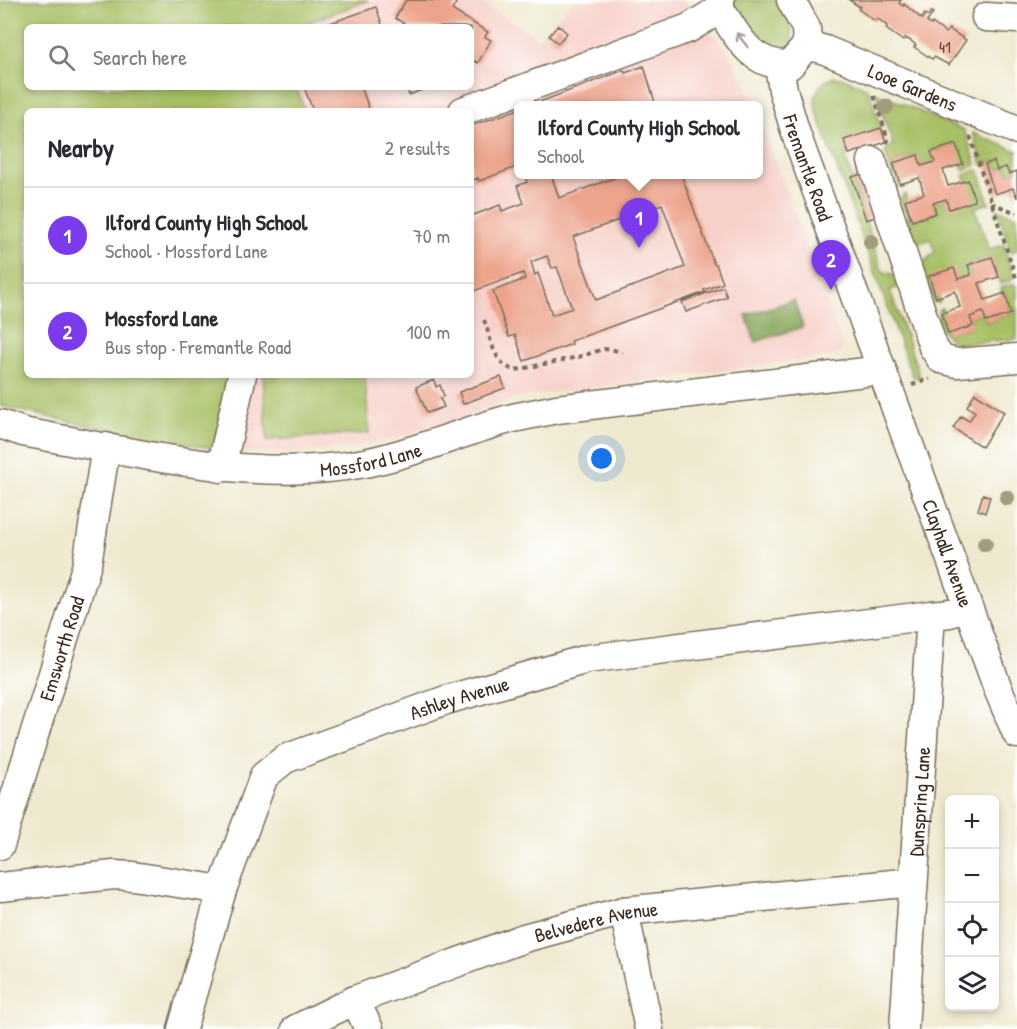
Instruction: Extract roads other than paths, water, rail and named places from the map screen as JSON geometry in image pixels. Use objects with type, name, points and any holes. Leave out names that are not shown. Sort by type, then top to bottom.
[{"type":"street","points":[[471,108],[689,28],[720,4],[753,55],[763,62],[779,66],[790,65],[807,45],[806,28],[791,0]]},
{"type":"street","points":[[986,17],[1017,19]]},
{"type":"street","name":"Looe Gardens","points":[[807,45],[825,50],[1017,130]]},
{"type":"street","name":"Fremantle Road","points":[[779,66],[783,90],[796,134],[882,370]]},
{"type":"street","points":[[872,161],[933,347],[941,359],[957,363],[1017,358]]},
{"type":"street","name":"Clayhall Avenue","points":[[882,370],[970,611],[1008,685],[1017,734]]},
{"type":"street","name":"Mossford Lane","points":[[0,424],[22,432],[222,468],[293,470],[364,463],[424,448],[511,418],[557,409],[882,370]]},
{"type":"street","points":[[222,468],[241,378]]},
{"type":"street","name":"Emsworth Road","points":[[0,845],[87,564],[106,447]]},
{"type":"street","points":[[931,615],[970,611]]},
{"type":"street","name":"Dunspring Lane","points":[[904,1029],[931,615]]},
{"type":"street","name":"Ashley Avenue","points":[[182,1029],[222,890],[264,776],[285,759],[446,700],[587,659],[931,615]]},
{"type":"street","points":[[0,887],[114,875],[222,890]]},
{"type":"street","name":"Belvedere Avenue","points":[[296,1029],[355,1000],[524,938],[624,910],[913,882]]},
{"type":"street","points":[[624,910],[650,1029]]},
{"type":"street","points":[[355,1000],[369,1029]]},
{"type":"place","name":"Ilford County High School","points":[[639,248]]},
{"type":"place","name":"Mossford Lane","points":[[831,290]]}]
